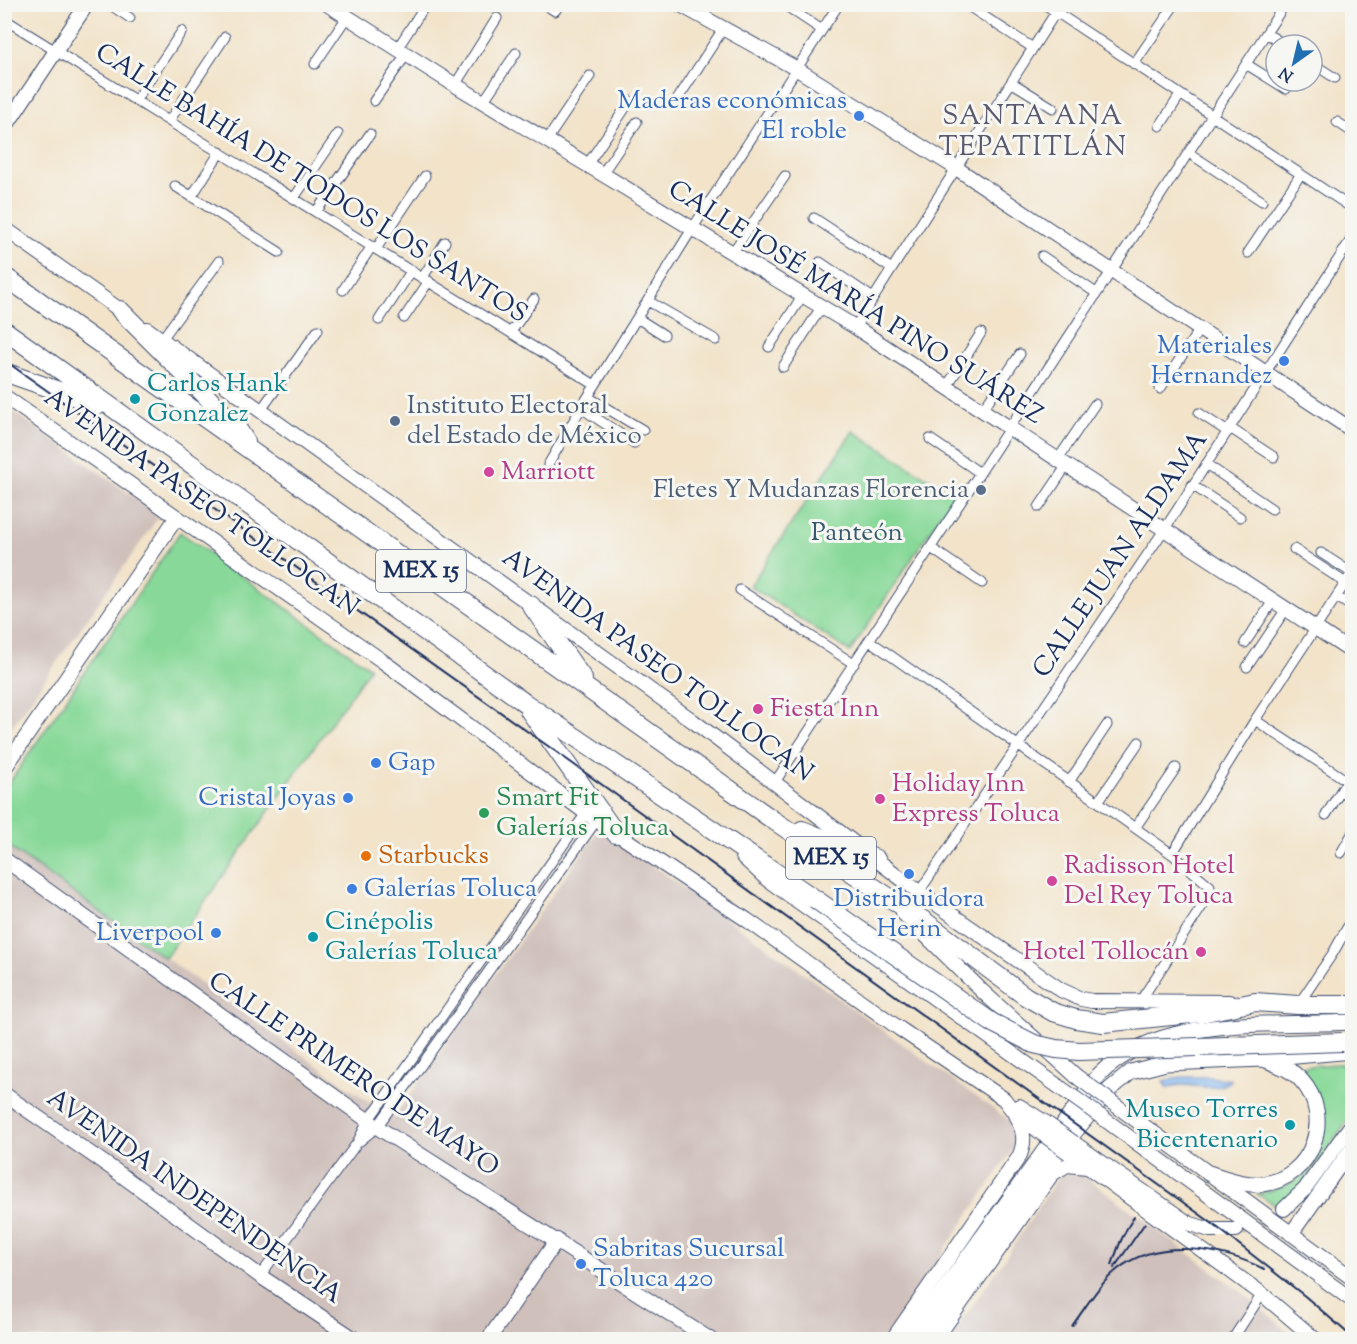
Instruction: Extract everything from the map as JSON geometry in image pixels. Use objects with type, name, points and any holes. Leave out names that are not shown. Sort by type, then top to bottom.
[{"type":"highway","name":"MEX 15","points":[[4,276],[773,820],[889,897]]},
{"type":"highway","points":[[120,310],[235,424],[252,451]]},
{"type":"highway","name":"MEX 15","points":[[4,330],[525,704],[734,846]]},
{"type":"highway","points":[[4,372],[121,414]]},
{"type":"highway","points":[[531,604],[591,690]]},
{"type":"highway","points":[[525,704],[616,834]]},
{"type":"highway","points":[[773,820],[876,860]]},
{"type":"highway","points":[[734,846],[815,899],[991,1022],[1034,1044],[1079,1051],[1349,1045]]},
{"type":"highway","name":"AVENIDA PASEO TOLLOCAN","points":[[889,897],[1025,996],[1053,1011],[1076,1019],[1103,1023],[1201,1013],[1255,1002],[1353,1005]]},
{"type":"main road","points":[[4,129],[87,4]]},
{"type":"main road","name":"CALLE JOSÉ MARÍA PINO SUÁREZ","points":[[327,4],[455,85],[822,306],[1010,426],[1164,530],[1353,652]]},
{"type":"main road","points":[[679,4],[797,69],[956,168],[1266,375],[1353,430]]},
{"type":"main road","name":"AVENIDA PASEO TOLLOCAN","points":[[4,228],[531,604],[775,782],[876,860],[1061,990],[1092,1001],[1255,1002]]},
{"type":"main road","name":"AVENIDA PASEO TOLLOCAN","points":[[4,396],[381,660],[616,834],[747,920],[900,1029],[1004,1099],[1013,1111],[1043,1128]]},
{"type":"main road","points":[[4,769],[177,517]]},
{"type":"main road","name":"MEX 15","points":[[734,846],[750,865],[768,880],[1065,1090],[1353,1300]]},
{"type":"main road","name":"CALLE PRIMERO DE MAYO","points":[[4,859],[373,1124],[711,1340]]},
{"type":"main road","name":"MEX 15","points":[[889,897],[983,993],[1076,1076],[1353,1278]]},
{"type":"main road","points":[[908,1340],[1037,1158],[1099,1075],[1110,1064],[1126,1053],[1151,1042],[1204,1029],[1353,1022]]},
{"type":"main road","points":[[924,1340],[1047,1166],[1109,1090],[1131,1072],[1166,1063],[1263,1059],[1349,1045]]},
{"type":"main road","points":[[1208,1173],[1244,1183],[1270,1183],[1294,1172],[1310,1152],[1318,1128],[1317,1111],[1311,1095],[1296,1075],[1282,1066],[1263,1059]]},
{"type":"main road","name":"AVENIDA INDEPENDENCIA","points":[[4,1094],[113,1169],[260,1276],[356,1340]]},
{"type":"main road","points":[[1004,1099],[1072,1148],[1188,1222],[1210,1230],[1236,1230]]},
{"type":"main road","points":[[891,1340],[1021,1152],[1024,1141],[1023,1129],[1013,1111]]},
{"type":"main road","points":[[1284,1209],[1305,1189],[1353,1124]]},
{"type":"main road","points":[[1072,1148],[1089,1167],[1262,1294],[1316,1340]]},
{"type":"main road","points":[[1292,1234],[1353,1148]]},
{"type":"main road","points":[[934,1340],[1052,1174],[1067,1165],[1089,1167]]},
{"type":"main road","points":[[488,1340],[557,1240]]},
{"type":"street","points":[[109,4],[130,18]]},
{"type":"street","points":[[374,101],[426,4]]},
{"type":"street","points":[[544,4],[555,11],[560,4]]},
{"type":"street","points":[[783,4],[822,30]]},
{"type":"street","points":[[548,465],[692,229],[837,8],[825,4]]},
{"type":"street","points":[[966,4],[1033,48]]},
{"type":"street","points":[[1044,4],[1058,8],[1134,64],[1353,208]]},
{"type":"street","points":[[1134,64],[1175,4]]},
{"type":"street","points":[[1266,33],[1285,4]]},
{"type":"street","points":[[855,327],[1058,8]]},
{"type":"street","points":[[315,64],[347,17]]},
{"type":"street","points":[[455,85],[496,18]]},
{"type":"street","name":"CALLE BAHÍA DE TODOS LOS SANTOS","points":[[4,19],[596,385]]},
{"type":"street","points":[[677,100],[723,29]]},
{"type":"street","points":[[136,100],[182,31]]},
{"type":"street","points":[[775,782],[931,548],[1264,36]]},
{"type":"street","points":[[170,121],[225,38]]},
{"type":"street","points":[[483,102],[516,53]]},
{"type":"street","points":[[1246,64],[1264,75]]},
{"type":"street","points":[[1324,71],[1335,78]]},
{"type":"street","points":[[547,140],[590,76]]},
{"type":"street","points":[[1011,82],[1053,108]]},
{"type":"street","points":[[1160,126],[1180,95]]},
{"type":"street","points":[[587,165],[630,101]]},
{"type":"street","points":[[602,174],[636,122]]},
{"type":"street","points":[[1337,122],[1353,132]]},
{"type":"street","points":[[294,198],[338,134]]},
{"type":"street","points":[[316,212],[370,134]]},
{"type":"street","points":[[192,196],[220,152]]},
{"type":"street","points":[[1189,153],[1262,201]]},
{"type":"street","points":[[1248,253],[1301,174]]},
{"type":"street","points":[[343,290],[425,176]]},
{"type":"street","points":[[732,253],[785,176]]},
{"type":"street","points":[[175,186],[279,252]]},
{"type":"street","points":[[814,218],[892,269]]},
{"type":"street","name":"CALLE JUAN ALDAMA","points":[[920,892],[1164,530],[1353,238]]},
{"type":"street","points":[[404,318],[445,242]]},
{"type":"street","points":[[1041,256],[1096,293]]},
{"type":"street","points":[[162,339],[219,261]]},
{"type":"street","points":[[820,262],[873,298]]},
{"type":"street","points":[[379,320],[412,270]]},
{"type":"street","points":[[769,347],[803,295]]},
{"type":"street","points":[[511,332],[534,299]]},
{"type":"street","points":[[648,301],[716,340]]},
{"type":"street","points":[[783,367],[822,306]]},
{"type":"street","points":[[637,318],[664,335]]},
{"type":"street","points":[[261,410],[318,330]]},
{"type":"street","points":[[1160,389],[1199,330]]},
{"type":"street","points":[[946,386],[981,333]]},
{"type":"street","points":[[983,410],[1020,354]]},
{"type":"street","points":[[588,397],[643,430]]},
{"type":"street","points":[[1040,507],[1095,404]]},
{"type":"street","points":[[581,408],[633,443]]},
{"type":"street","points":[[1199,413],[1274,457]]},
{"type":"street","points":[[930,439],[980,472]]},
{"type":"street","points":[[1206,464],[1272,509]]},
{"type":"street","points":[[1192,485],[1239,517]]},
{"type":"street","points":[[931,548],[982,583]]},
{"type":"street","points":[[1294,549],[1346,583]]},
{"type":"street","points":[[1172,854],[1255,720],[1352,573],[1321,553]]},
{"type":"street","points":[[740,590],[854,664]]},
{"type":"street","points":[[1336,597],[1353,607]]},
{"type":"street","points":[[1245,643],[1273,601]]},
{"type":"street","points":[[1247,667],[1286,609]]},
{"type":"street","points":[[870,641],[1172,854],[1208,884],[1211,891],[1139,1003]]},
{"type":"street","points":[[1255,720],[1350,782],[1326,815]]},
{"type":"street","points":[[1069,782],[1107,725]]},
{"type":"street","points":[[1098,802],[1139,742]]},
{"type":"street","points":[[1135,828],[1176,768]]},
{"type":"street","points":[[260,1276],[373,1124],[592,817]]},
{"type":"street","points":[[1341,853],[1353,834]]},
{"type":"street","points":[[1298,1005],[1353,919]]},
{"type":"street","points":[[1232,1340],[1262,1294]]},
{"type":"shaded area","points":[[5,406],[160,515],[5,736]]},
{"type":"shaded area","points":[[600,828],[1013,1123],[1018,1137],[1012,1151],[884,1339],[5,1339],[4,844],[393,1119]]},
{"type":"shaded area","points":[[1060,1174],[1083,1175],[1244,1294],[1297,1339],[948,1340]]},
{"type":"green space","name":"Panteón","points":[[853,431],[954,495],[850,652],[750,586]]},
{"type":"green space","points":[[180,532],[370,668],[165,958],[5,844],[5,789]]},
{"type":"green space","points":[[1352,1063],[1352,1115],[1297,1192],[1277,1206],[1257,1194],[1282,1187],[1302,1176],[1316,1158],[1320,1147],[1323,1115],[1293,1067]]},
{"type":"water","points":[[1181,1077],[1231,1080],[1216,1087],[1175,1085],[1167,1088],[1163,1081]]},
{"type":"tunnel","points":[[1240,1229],[1284,1209]]},
{"type":"railway","points":[[4,360],[562,756],[1209,1221],[1306,1297],[1352,1337]]},
{"type":"railway","points":[[1112,1265],[1121,1240],[1134,1217]]},
{"type":"railway","points":[[1114,1268],[1145,1223]]},
{"type":"railway","points":[[1072,1326],[1111,1275],[1134,1259],[1152,1253],[1171,1249],[1210,1251],[1264,1269]]},
{"type":"place","name":"Maderas económicas El roble","points":[[859,116]]},
{"type":"place","name":"Materiales Hernandez","points":[[1284,361]]},
{"type":"place","name":"Carlos Hank Gonzalez","points":[[135,399]]},
{"type":"place","name":"Instituto Electoral del Estado de México","points":[[395,421]]},
{"type":"place","name":"Marriott","points":[[489,472]]},
{"type":"place","name":"Fletes Y Mudanzas Florencia","points":[[981,490]]},
{"type":"place","name":"Fiesta Inn","points":[[758,709]]},
{"type":"place","name":"Gap","points":[[376,763]]},
{"type":"place","name":"Cristal Joyas","points":[[348,798]]},
{"type":"place","name":"Holiday Inn Express Toluca","points":[[880,799]]},
{"type":"place","name":"Smart Fit Galerías Toluca","points":[[484,813]]},
{"type":"place","name":"Starbucks","points":[[366,856]]},
{"type":"place","name":"Distribuidora Herin","points":[[909,874]]},
{"type":"place","name":"Radisson Hotel Del Rey Toluca","points":[[1052,881]]},
{"type":"place","name":"Galerías Toluca","points":[[352,889]]},
{"type":"place","name":"Liverpool","points":[[216,933]]},
{"type":"place","name":"Cinépolis Galerías Toluca","points":[[313,937]]},
{"type":"place","name":"Hotel Tollocán","points":[[1201,952]]},
{"type":"place","name":"Museo Torres Bicentenario","points":[[1290,1125]]},
{"type":"place","name":"Sabritas Sucursal Toluca 420","points":[[581,1264]]},
{"type":"district","name":"SANTA ANA TEPATITLÁN","points":[[1033,132]]}]
